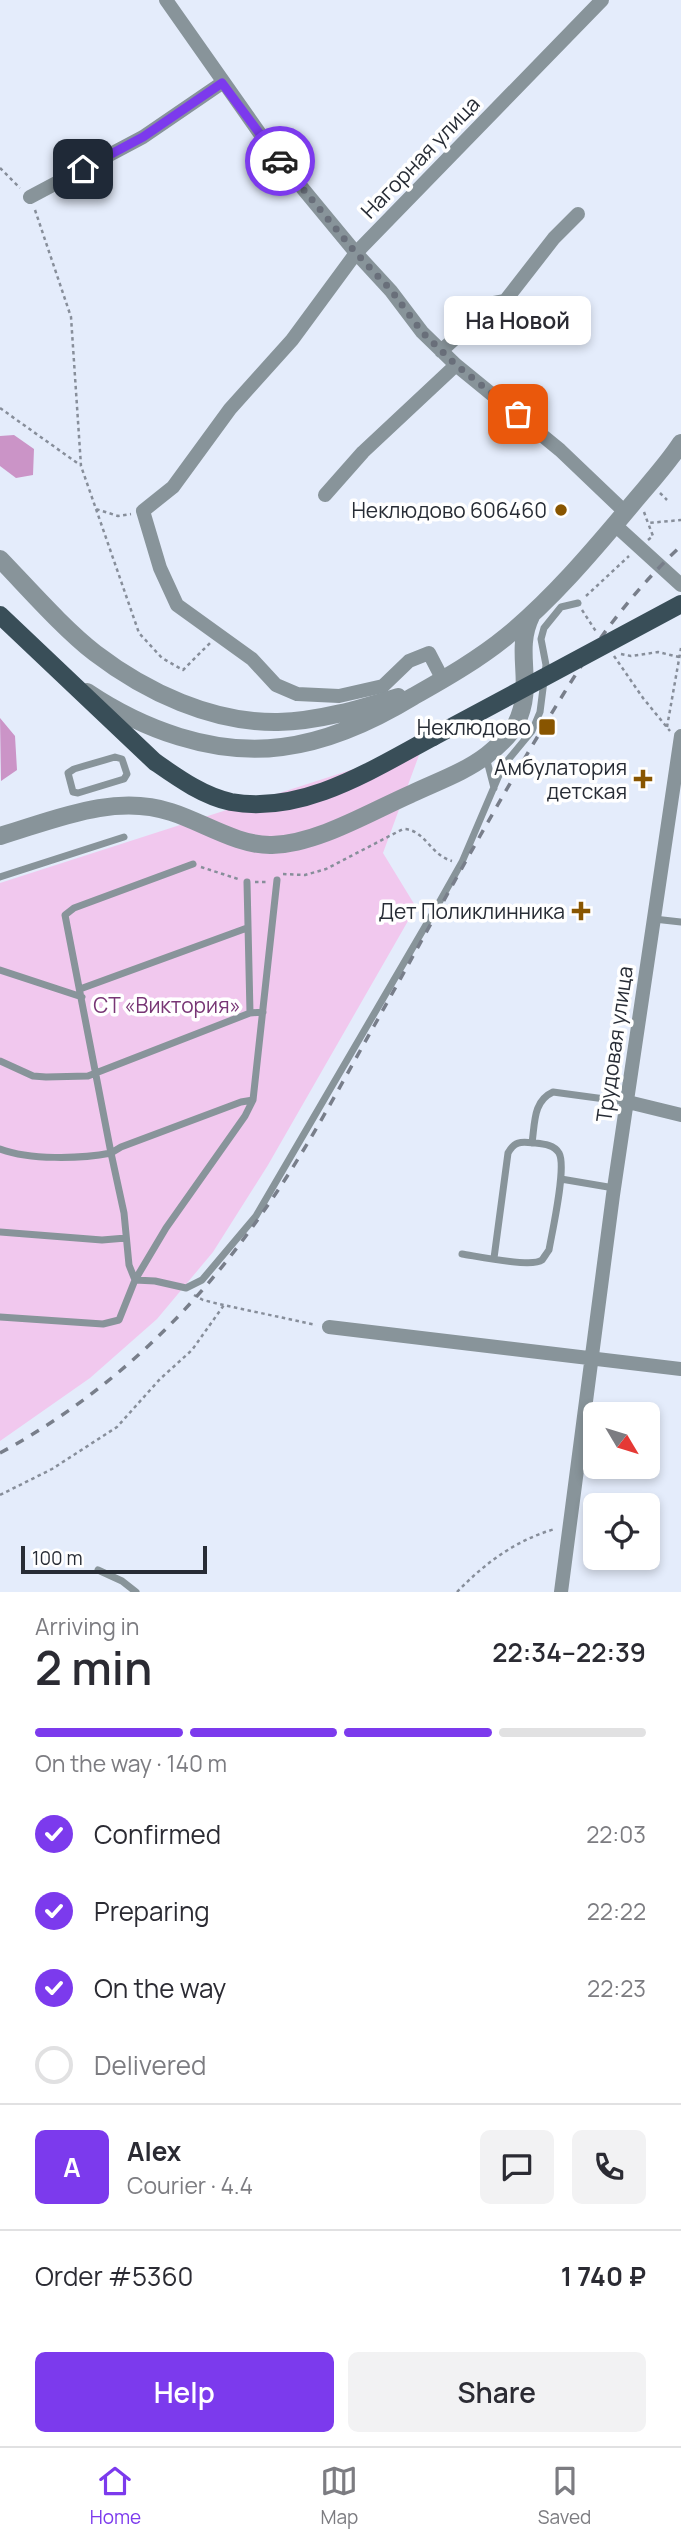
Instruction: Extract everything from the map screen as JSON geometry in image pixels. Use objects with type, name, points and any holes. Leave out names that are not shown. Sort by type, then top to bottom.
[{"type":"main road","points":[[0,615],[155,762],[206,793],[231,802],[263,804],[300,799],[340,784],[681,604]]},
{"type":"street","points":[[166,0],[275,155],[356,253],[391,290],[422,332],[456,365],[560,450],[628,516],[639,547],[681,585]]},
{"type":"street","name":"Нагорная улица","points":[[143,511],[173,487],[230,410],[292,340],[356,253],[602,0]]},
{"type":"street","points":[[30,197],[143,137],[222,83]]},
{"type":"street","points":[[442,351],[494,303],[505,301],[554,238],[578,214]]},
{"type":"street","points":[[325,495],[363,452],[456,365]]},
{"type":"street","points":[[67,677],[103,702],[156,729],[200,742],[238,747],[280,747],[332,736],[384,714],[436,684],[508,635],[532,612],[558,599],[628,516],[680,445]]},
{"type":"street","points":[[143,511],[160,568],[177,605],[252,659],[276,685],[297,694],[339,696],[383,686],[409,661],[429,653],[436,684]]},
{"type":"street","points":[[0,559],[94,652],[141,684],[191,706],[237,718],[277,722],[345,713],[436,684]]},
{"type":"street","points":[[0,835],[105,796],[169,811],[251,842],[272,845],[304,840],[336,828],[467,768],[486,756],[514,727],[523,705],[526,676],[522,648],[524,629],[532,612]]},
{"type":"street","name":"Трудовая улица","points":[[561,1592],[614,1188],[652,918],[680,745]]},
{"type":"street","points":[[628,1102],[681,1115]]},
{"type":"street","points":[[329,1328],[681,1368]]},
{"type":"lane","points":[[135,1280],[155,1281],[186,1288],[202,1280],[256,1216],[462,862],[503,766],[532,732],[540,712],[546,665],[541,639],[558,599],[578,603]]},
{"type":"lane","points":[[486,756],[494,788]]},
{"type":"lane","points":[[115,757],[122,759],[127,774],[105,796],[73,792],[68,773],[115,757]]},
{"type":"lane","points":[[0,877],[124,837]]},
{"type":"lane","points":[[135,1280],[129,1265],[124,1213],[65,915],[74,908],[193,864]]},
{"type":"lane","points":[[0,1317],[112,1323],[122,1315],[135,1280],[166,1228],[245,1116],[253,1100],[277,880]]},
{"type":"lane","points":[[247,881],[250,1013]]},
{"type":"lane","points":[[652,918],[681,922]]},
{"type":"lane","points":[[0,970],[81,993],[247,928]]},
{"type":"lane","points":[[0,1061],[33,1076],[97,1073],[250,1013],[263,1012]]},
{"type":"lane","points":[[532,1143],[537,1106],[544,1096],[553,1092],[628,1102]]},
{"type":"lane","points":[[0,1149],[37,1156],[95,1156],[111,1153],[121,1147],[253,1100]]},
{"type":"lane","points":[[462,1254],[494,1258],[534,1263],[543,1260],[549,1250],[562,1160],[558,1151],[549,1145],[519,1142],[511,1147],[508,1153],[494,1258]]},
{"type":"lane","points":[[561,1179],[614,1188]]},
{"type":"lane","points":[[0,1232],[102,1240],[126,1238]]},
{"type":"lane","points":[[98,1570],[122,1581],[136,1592]]},
{"type":"path","points":[[0,168],[30,197],[71,317],[81,466],[139,633],[162,659],[183,670],[217,635]]},
{"type":"path","points":[[0,408],[81,466]]},
{"type":"path","points":[[660,493],[667,500]]},
{"type":"path","points":[[96,509],[118,516],[143,511]]},
{"type":"path","points":[[628,516],[648,523],[681,520]]},
{"type":"path","points":[[600,638],[578,603],[653,536],[648,523]]},
{"type":"path","points":[[667,727],[681,648]]},
{"type":"path","points":[[679,657],[658,652],[631,656],[611,652],[680,745]]},
{"type":"path","points":[[193,864],[247,881],[265,883],[277,880],[284,873],[305,875],[326,870],[403,829],[411,829],[424,838],[430,848],[448,860],[462,862]]},
{"type":"path","points":[[186,1288],[202,1300],[329,1328]]},
{"type":"path","points":[[0,1495],[52,1469],[117,1427],[160,1378],[192,1350],[224,1305]]},
{"type":"path","points":[[457,1592],[487,1563],[512,1546],[535,1535],[570,1524]]},
{"type":"green space","name":"СТ «Виктория»","points":[[422,747],[383,853],[416,907],[268,1165],[213,1252],[157,1319],[90,1378],[0,1441],[0,883]]},
{"type":"shaded area","points":[[14,435],[34,449],[33,475],[16,478],[0,466],[0,436]]},
{"type":"shaded area","points":[[0,718],[15,736],[17,770],[1,781]]},
{"type":"railway","points":[[0,1453],[77,1405],[112,1378],[178,1317],[236,1249],[278,1190],[335,1097],[494,812],[569,685],[621,612],[649,578],[681,546]]},
{"type":"way so far","points":[[280,161],[356,253],[391,290],[422,332],[456,365],[518,414]]},
{"type":"place","name":"На Новой","points":[[518,414]]},
{"type":"place","name":"Неклюдово 606460","points":[[561,510]]},
{"type":"place","name":"Неклюдово","points":[[547,727]]},
{"type":"place","name":"Амбулатория детская","points":[[643,779]]},
{"type":"place","name":"Дет Поликлинника","points":[[581,911]]},
{"type":"route","points":[[83,169],[143,137],[222,83],[280,161]]}]
